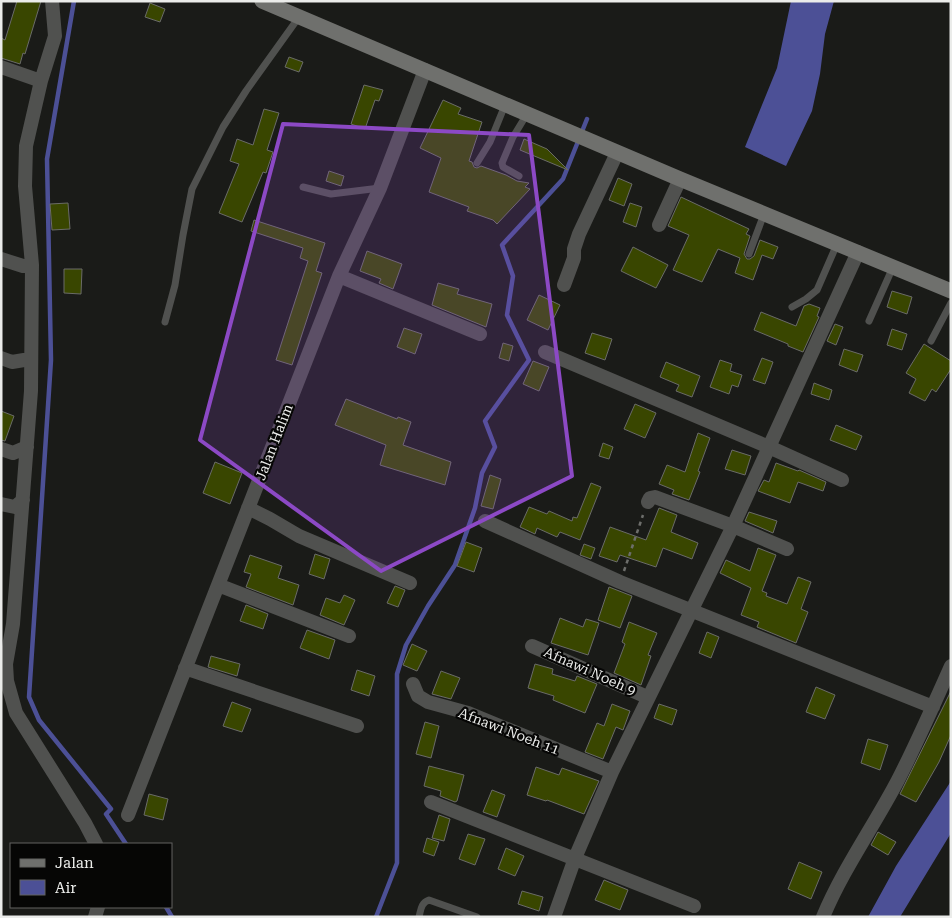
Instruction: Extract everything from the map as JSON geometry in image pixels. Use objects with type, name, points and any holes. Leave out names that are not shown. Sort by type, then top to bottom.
[{"type":"main road","points":[[262,1],[570,133],[951,290]]},
{"type":"street","points":[[52,1],[55,36],[41,81],[26,146],[25,186],[32,265],[31,391],[13,624],[7,652],[7,681],[16,713],[95,843]]},
{"type":"street","points":[[1,67],[41,81]]},
{"type":"street","name":"Jalan Halim","points":[[128,815],[339,276],[380,188],[425,70]]},
{"type":"street","points":[[564,285],[574,258],[574,249],[579,234],[618,153]]},
{"type":"street","points":[[659,225],[680,179]]},
{"type":"street","points":[[554,917],[575,858],[612,772],[733,526],[858,252]]},
{"type":"street","points":[[1,259],[23,266],[32,265]]},
{"type":"street","points":[[339,276],[480,334]]},
{"type":"street","points":[[545,352],[842,480]]},
{"type":"street","points":[[1,358],[12,362],[30,359]]},
{"type":"street","points":[[1,449],[16,452],[27,447]]},
{"type":"street","points":[[648,502],[650,498],[655,497],[733,526],[787,549]]},
{"type":"street","points":[[1,504],[15,507],[23,500]]},
{"type":"street","points":[[248,508],[299,536],[410,583]]},
{"type":"street","points":[[485,521],[620,582],[933,707]]},
{"type":"street","points":[[218,584],[350,636]]},
{"type":"street","name":"Afnawi Noeh 9","points":[[532,646],[648,697]]},
{"type":"street","points":[[823,917],[834,892],[898,780],[951,666]]},
{"type":"street","points":[[185,668],[357,726]]},
{"type":"street","name":"Afnawi Noeh 11","points":[[413,684],[418,696],[428,702],[468,713],[612,772]]},
{"type":"street","points":[[431,802],[694,906]]},
{"type":"lane","points":[[164,322],[175,285],[182,235],[192,189],[246,90],[299,17]]},
{"type":"lane","points":[[477,163],[490,142],[505,105]]},
{"type":"lane","points":[[519,176],[504,167],[502,163],[513,137],[527,114]]},
{"type":"lane","points":[[303,187],[331,194],[380,188]]},
{"type":"lane","points":[[749,254],[764,214]]},
{"type":"lane","points":[[792,306],[806,299],[817,290],[837,244]]},
{"type":"lane","points":[[869,321],[893,267]]},
{"type":"lane","points":[[931,341],[951,304]]},
{"type":"lane","points":[[419,917],[422,905],[429,900],[477,917]]},
{"type":"path","points":[[620,582],[648,502]]},
{"type":"highlighted area","points":[[283,124],[529,135],[572,476],[381,571],[200,440]]},
{"type":"water","points":[[791,1],[834,1],[825,34],[820,74],[812,111],[786,166],[745,147],[777,68]]},
{"type":"water","points":[[951,781],[951,833],[900,917],[868,917],[896,866]]},
{"type":"building","points":[[17,1],[41,1],[25,54],[23,53],[20,64],[1,58],[1,38],[5,40]]},
{"type":"building","points":[[150,3],[165,9],[160,22],[145,17]]},
{"type":"building","points":[[289,57],[303,62],[299,72],[285,67]]},
{"type":"building","points":[[364,85],[383,90],[379,101],[375,100],[365,129],[351,124]]},
{"type":"building","points":[[443,100],[461,108],[458,114],[482,122],[469,161],[472,162],[474,167],[481,166],[517,181],[529,183],[525,187],[530,189],[497,224],[493,220],[467,211],[469,207],[429,192],[441,158],[420,148]]},
{"type":"building","points":[[264,109],[279,113],[267,150],[273,152],[266,173],[263,172],[242,222],[219,213],[239,164],[230,161],[237,139],[253,145]]},
{"type":"building","points":[[524,139],[547,149],[568,170],[520,150]]},
{"type":"building","points":[[329,171],[344,176],[341,186],[326,181]]},
{"type":"building","points":[[618,178],[632,184],[624,206],[609,200]]},
{"type":"building","points":[[681,197],[749,229],[746,234],[750,236],[744,254],[747,259],[754,256],[760,240],[778,247],[773,259],[762,255],[753,280],[735,273],[740,258],[718,249],[702,282],[673,270],[689,235],[668,226]]},
{"type":"building","points":[[68,203],[70,229],[52,230],[50,204]]},
{"type":"building","points":[[630,203],[642,207],[636,227],[623,222]]},
{"type":"building","points":[[254,220],[325,243],[316,271],[322,273],[292,365],[276,360],[308,261],[300,258],[303,248],[251,231]]},
{"type":"building","points":[[633,247],[668,265],[656,288],[621,271]]},
{"type":"building","points":[[367,251],[402,264],[393,289],[379,283],[381,279],[360,271]]},
{"type":"building","points":[[64,269],[82,269],[81,294],[64,293]]},
{"type":"building","points":[[438,283],[459,289],[457,294],[492,304],[486,327],[432,305]]},
{"type":"building","points":[[892,291],[912,297],[907,314],[887,307]]},
{"type":"building","points":[[539,295],[560,305],[548,330],[527,320]]},
{"type":"building","points":[[809,304],[820,308],[817,316],[819,317],[803,352],[754,330],[761,312],[796,326],[804,306]]},
{"type":"building","points":[[835,324],[843,327],[836,345],[827,341]]},
{"type":"building","points":[[404,328],[422,334],[415,354],[397,347]]},
{"type":"building","points":[[892,329],[907,334],[902,350],[887,345]]},
{"type":"building","points":[[592,333],[612,339],[605,360],[585,353]]},
{"type":"building","points":[[503,343],[513,346],[509,361],[499,358]]},
{"type":"building","points":[[924,344],[951,361],[951,369],[936,392],[932,389],[925,401],[909,393],[916,379],[906,373]]},
{"type":"building","points":[[844,349],[863,355],[857,372],[839,365]]},
{"type":"building","points":[[762,358],[773,362],[765,384],[753,380]]},
{"type":"building","points":[[720,360],[732,364],[730,371],[742,375],[738,387],[732,385],[729,394],[710,387]]},
{"type":"building","points":[[533,361],[549,367],[539,391],[523,384]]},
{"type":"building","points":[[666,362],[700,376],[692,397],[676,391],[679,385],[660,377]]},
{"type":"building","points":[[814,383],[832,390],[829,400],[811,394]]},
{"type":"building","points":[[346,399],[397,419],[398,417],[411,422],[403,445],[451,462],[445,485],[380,465],[386,445],[335,425]]},
{"type":"building","points":[[635,404],[656,413],[645,438],[624,429]]},
{"type":"building","points":[[1,411],[14,416],[5,441],[1,440]]},
{"type":"building","points":[[836,425],[862,436],[856,450],[830,440]]},
{"type":"building","points":[[698,433],[710,438],[689,500],[672,494],[674,490],[659,484],[667,465],[685,472]]},
{"type":"building","points":[[603,443],[613,447],[609,459],[599,456]]},
{"type":"building","points":[[732,450],[751,456],[745,475],[725,469]]},
{"type":"building","points":[[215,462],[242,473],[230,504],[203,493]]},
{"type":"building","points":[[776,463],[799,470],[826,482],[823,491],[798,482],[790,503],[758,491],[764,480],[769,482]]},
{"type":"building","points":[[490,475],[501,479],[493,509],[481,506]]},
{"type":"building","points":[[591,483],[601,487],[580,540],[560,532],[557,537],[537,528],[535,534],[520,527],[529,507],[547,514],[549,511],[572,521],[573,517],[577,518]]},
{"type":"building","points":[[659,508],[677,515],[671,532],[698,543],[692,559],[663,548],[656,567],[620,555],[617,562],[599,556],[610,527],[646,540]]},
{"type":"building","points":[[749,512],[777,521],[773,533],[745,521]]},
{"type":"building","points":[[466,542],[482,548],[474,572],[457,566]]},
{"type":"building","points":[[584,544],[595,548],[591,559],[580,555]]},
{"type":"building","points":[[758,548],[776,555],[762,591],[767,593],[766,596],[787,604],[798,577],[811,582],[801,609],[808,612],[796,643],[757,627],[759,622],[741,615],[751,588],[720,573],[726,560],[750,571]]},
{"type":"building","points":[[315,554],[330,559],[324,579],[309,574]]},
{"type":"building","points":[[250,555],[282,566],[278,578],[299,585],[293,605],[246,587],[251,574],[244,572]]},
{"type":"building","points":[[395,586],[405,590],[398,607],[387,603]]},
{"type":"building","points":[[609,587],[632,596],[620,628],[598,620]]},
{"type":"building","points":[[344,595],[355,600],[344,625],[320,615],[326,598],[340,603]]},
{"type":"building","points":[[246,605],[268,614],[263,629],[240,621]]},
{"type":"building","points":[[560,618],[583,627],[586,619],[599,623],[588,655],[551,643]]},
{"type":"building","points":[[629,622],[657,633],[648,655],[651,656],[641,685],[614,673],[625,644],[622,642]]},
{"type":"building","points":[[307,630],[335,640],[329,659],[300,648]]},
{"type":"building","points":[[707,632],[719,637],[711,658],[699,653]]},
{"type":"building","points":[[412,644],[427,651],[417,671],[403,665]]},
{"type":"building","points":[[211,656],[240,664],[237,676],[208,667]]},
{"type":"building","points":[[535,664],[553,669],[552,674],[575,681],[577,676],[597,684],[585,713],[553,700],[554,696],[528,688]]},
{"type":"building","points":[[357,670],[375,676],[369,696],[351,690]]},
{"type":"building","points":[[441,671],[460,678],[451,699],[432,694]]},
{"type":"building","points":[[816,687],[835,695],[825,719],[806,712]]},
{"type":"building","points":[[951,691],[951,735],[939,762],[916,802],[900,794]]},
{"type":"building","points":[[232,702],[251,709],[242,732],[223,726]]},
{"type":"building","points":[[612,704],[630,711],[623,730],[616,727],[603,759],[585,752],[597,723],[604,726]]},
{"type":"building","points":[[659,704],[677,710],[672,725],[654,718]]},
{"type":"building","points":[[425,722],[439,726],[431,758],[416,754]]},
{"type":"building","points":[[868,739],[888,745],[880,770],[861,763]]},
{"type":"building","points":[[429,766],[464,775],[457,801],[455,802],[440,796],[441,791],[424,786]]},
{"type":"building","points":[[536,767],[559,775],[562,768],[599,781],[584,814],[547,800],[527,795]]},
{"type":"building","points":[[492,790],[505,795],[497,817],[483,812]]},
{"type":"building","points":[[149,794],[168,799],[163,820],[144,815]]},
{"type":"building","points":[[439,815],[450,819],[444,841],[432,838]]},
{"type":"building","points":[[878,832],[896,842],[888,855],[871,845]]},
{"type":"building","points":[[468,834],[485,839],[475,865],[459,859]]},
{"type":"building","points":[[427,838],[439,842],[434,856],[423,852]]},
{"type":"building","points":[[506,848],[524,856],[515,876],[498,869]]},
{"type":"building","points":[[799,862],[822,872],[811,899],[788,889]]},
{"type":"building","points":[[604,880],[628,890],[620,910],[595,900]]},
{"type":"building","points":[[522,891],[543,897],[539,911],[518,904]]},
{"type":"waterway","points":[[74,1],[47,159],[51,360],[29,697],[39,720],[111,809],[106,814],[125,843]]},
{"type":"waterway","points":[[376,917],[397,863],[397,674],[406,645],[428,606],[455,565],[475,508],[482,473],[495,447],[485,421],[529,360],[507,315],[513,276],[502,245],[563,179],[587,119]]},
{"type":"waterway","points":[[167,908],[172,917]]}]
